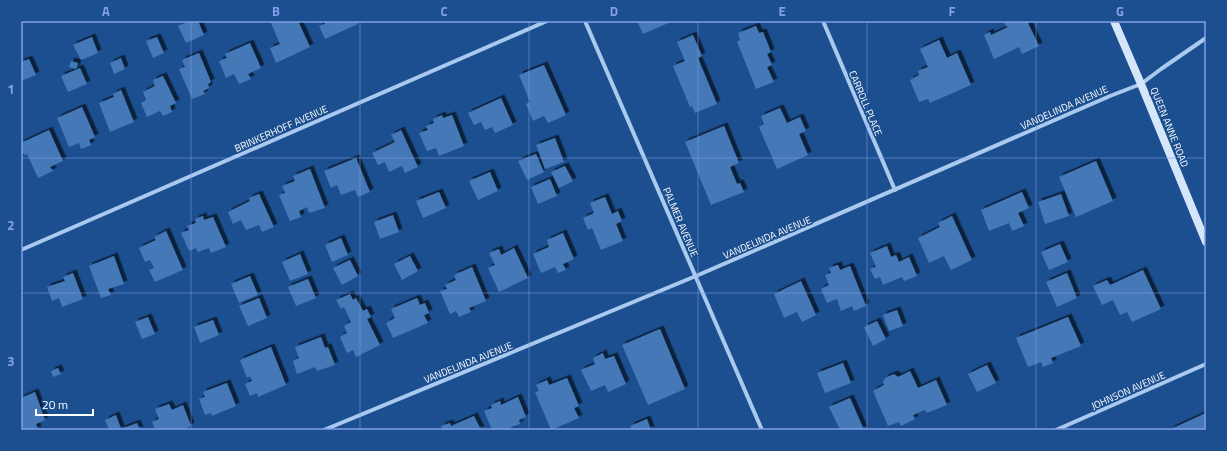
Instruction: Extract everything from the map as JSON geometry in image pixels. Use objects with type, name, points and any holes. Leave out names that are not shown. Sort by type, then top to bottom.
[{"type":"street","name":"BRINKERHOFF AVENUE","points":[[21,250],[547,21]]},
{"type":"street","name":"PALMER AVENUE","points":[[585,21],[762,430]]},
{"type":"street","name":"CARROLL PLACE","points":[[823,21],[895,190]]},
{"type":"street","name":"QUEEN ANNE ROAD","points":[[1114,21],[1206,242]]},
{"type":"street","name":"VANDELINDA AVENUE","points":[[324,430],[696,276],[1110,96],[1141,84],[1161,68],[1206,38]]},
{"type":"street","name":"JOHNSON AVENUE","points":[[1056,430],[1206,364]]},
{"type":"building","points":[[189,21],[198,21],[204,35],[186,43],[178,26]]},
{"type":"building","points":[[275,21],[288,21],[289,23],[298,21],[310,47],[276,63],[270,48],[280,44],[271,23]]},
{"type":"building","points":[[324,21],[357,21],[358,24],[325,39],[319,26],[325,24]]},
{"type":"building","points":[[637,21],[673,21],[643,34]]},
{"type":"building","points":[[1004,21],[1032,21],[1028,23],[1039,46],[1022,54],[1019,47],[994,59],[984,35],[990,32],[991,35],[1008,27],[1005,25]]},
{"type":"building","points":[[756,26],[759,33],[763,32],[771,52],[767,54],[772,65],[767,67],[774,82],[756,89],[737,42],[740,40],[738,33]]},
{"type":"building","points":[[693,35],[702,56],[698,58],[717,104],[695,113],[692,106],[690,107],[673,66],[685,61],[677,42]]},
{"type":"building","points":[[92,37],[98,53],[81,60],[73,45]]},
{"type":"building","points":[[157,37],[164,53],[153,58],[146,41]]},
{"type":"building","points":[[939,40],[947,58],[957,53],[971,85],[930,103],[928,99],[919,102],[910,80],[919,75],[918,71],[928,67],[920,49]]},
{"type":"building","points":[[250,43],[261,68],[248,74],[251,79],[239,84],[234,74],[226,78],[219,61],[227,58],[225,54]]},
{"type":"building","points":[[199,53],[211,82],[208,84],[209,88],[203,91],[205,94],[192,99],[179,69],[185,67],[182,60]]},
{"type":"building","points":[[121,58],[125,69],[114,74],[110,63]]},
{"type":"building","points":[[29,59],[36,75],[21,81],[21,62]]},
{"type":"building","points":[[71,61],[78,63],[76,69],[69,67]]},
{"type":"building","points":[[544,65],[566,115],[548,123],[544,116],[533,121],[526,104],[530,102],[519,75]]},
{"type":"building","points":[[80,68],[87,84],[68,92],[61,76]]},
{"type":"building","points":[[163,76],[176,103],[170,106],[172,112],[163,116],[160,111],[147,117],[141,103],[146,100],[143,92],[155,86],[153,80]]},
{"type":"building","points":[[121,90],[134,122],[110,132],[99,103],[114,97],[113,94]]},
{"type":"building","points":[[501,98],[513,125],[495,133],[492,127],[485,130],[481,122],[474,125],[468,113]]},
{"type":"building","points":[[82,107],[95,137],[89,140],[91,145],[81,149],[79,143],[69,147],[57,118]]},
{"type":"building","points":[[780,108],[787,123],[800,117],[806,131],[799,134],[808,155],[777,169],[759,127],[764,124],[761,116]]},
{"type":"building","points":[[442,115],[443,118],[452,115],[464,146],[439,156],[436,148],[427,151],[419,133],[428,130],[426,126],[434,123],[433,119]]},
{"type":"building","points":[[724,126],[739,163],[730,167],[737,184],[740,183],[744,192],[711,205],[685,142]]},
{"type":"building","points":[[49,130],[63,161],[50,167],[53,171],[38,178],[27,154],[24,155],[21,148],[21,143]]},
{"type":"building","points":[[401,130],[418,167],[405,173],[402,166],[389,172],[385,162],[378,165],[372,153],[395,142],[391,135]]},
{"type":"building","points":[[555,138],[564,162],[545,169],[536,145]]},
{"type":"building","points":[[536,154],[544,172],[527,180],[518,161]]},
{"type":"building","points":[[356,158],[370,192],[358,197],[355,190],[341,195],[337,185],[331,188],[324,171]]},
{"type":"building","points":[[1096,161],[1113,201],[1076,217],[1059,177]]},
{"type":"building","points":[[565,166],[573,181],[559,188],[551,172]]},
{"type":"building","points":[[310,169],[325,208],[309,213],[307,207],[299,211],[301,217],[290,221],[279,195],[285,193],[282,186],[295,181],[293,176]]},
{"type":"building","points":[[490,172],[498,191],[478,200],[469,181]]},
{"type":"building","points":[[550,179],[557,196],[538,204],[531,187]]},
{"type":"building","points":[[439,192],[446,208],[423,218],[416,201]]},
{"type":"building","points":[[1022,192],[1029,208],[1018,213],[1024,226],[1012,231],[1009,223],[989,231],[981,210]]},
{"type":"building","points":[[259,194],[274,227],[262,232],[259,225],[246,230],[241,220],[233,224],[228,212],[250,201],[249,198]]},
{"type":"building","points":[[1061,194],[1069,216],[1045,224],[1038,202]]},
{"type":"building","points":[[605,197],[612,214],[618,211],[622,221],[616,224],[623,241],[601,250],[592,228],[588,230],[583,218],[594,213],[590,203]]},
{"type":"building","points":[[393,215],[399,232],[380,239],[374,222]]},
{"type":"building","points":[[203,216],[204,220],[213,217],[226,247],[211,253],[209,248],[198,252],[196,248],[189,251],[181,233],[189,230],[187,226],[196,223],[195,219]]},
{"type":"building","points":[[952,216],[972,260],[951,270],[944,256],[929,263],[918,238],[940,227],[938,223]]},
{"type":"building","points":[[166,231],[183,270],[155,282],[149,270],[154,268],[150,260],[145,262],[139,248],[156,240],[154,237]]},
{"type":"building","points":[[563,233],[574,259],[563,264],[566,270],[558,273],[555,267],[541,273],[533,254],[549,247],[547,240]]},
{"type":"building","points":[[341,238],[348,255],[332,262],[325,245]]},
{"type":"building","points":[[1060,244],[1068,262],[1049,270],[1041,252]]},
{"type":"building","points":[[887,246],[891,257],[896,255],[899,262],[909,257],[917,276],[904,281],[902,277],[883,285],[880,277],[875,279],[870,269],[876,267],[870,253]]},
{"type":"building","points":[[514,248],[528,278],[499,292],[488,268],[495,265],[489,253],[499,249],[501,255]]},
{"type":"building","points":[[300,254],[308,274],[290,281],[282,262]]},
{"type":"building","points":[[114,256],[124,284],[108,289],[111,295],[101,298],[89,266]]},
{"type":"building","points":[[410,256],[418,271],[402,280],[394,264]]},
{"type":"building","points":[[350,260],[358,276],[342,285],[333,268]]},
{"type":"building","points":[[838,265],[840,270],[850,266],[866,306],[854,311],[852,306],[841,311],[837,299],[827,303],[821,289],[829,285],[825,275],[831,273],[829,268]]},
{"type":"building","points":[[472,267],[486,301],[469,308],[471,312],[459,317],[456,311],[450,314],[440,291],[447,289],[445,285],[456,280],[454,275]]},
{"type":"building","points":[[1143,270],[1161,309],[1132,322],[1127,312],[1120,315],[1113,300],[1102,305],[1093,286],[1107,280],[1110,285]]},
{"type":"building","points":[[73,273],[83,299],[62,307],[59,298],[52,301],[47,287],[65,281],[63,277]]},
{"type":"building","points":[[1067,273],[1077,298],[1057,307],[1046,282]]},
{"type":"building","points":[[250,276],[258,295],[239,303],[231,284]]},
{"type":"building","points":[[308,279],[316,298],[296,306],[288,287]]},
{"type":"building","points":[[801,281],[816,315],[802,322],[797,312],[784,318],[774,294]]},
{"type":"building","points":[[350,294],[353,300],[356,298],[363,311],[367,309],[371,317],[367,319],[380,345],[356,357],[353,350],[347,353],[340,337],[347,333],[344,326],[351,322],[344,307],[341,309],[336,300]]},
{"type":"building","points":[[259,298],[267,318],[248,326],[239,306]]},
{"type":"building","points":[[417,298],[420,305],[425,303],[429,313],[424,315],[428,323],[393,338],[386,323],[395,318],[391,309]]},
{"type":"building","points":[[897,310],[903,326],[889,331],[883,315]]},
{"type":"building","points":[[148,317],[155,334],[142,339],[135,322]]},
{"type":"building","points":[[1068,317],[1081,346],[1051,358],[1053,363],[1043,367],[1041,362],[1028,367],[1016,338]]},
{"type":"building","points":[[213,320],[219,335],[200,343],[194,327]]},
{"type":"building","points":[[877,321],[886,339],[873,346],[864,327]]},
{"type":"building","points":[[660,329],[685,389],[648,405],[622,345]]},
{"type":"building","points":[[321,337],[325,348],[328,347],[335,365],[317,371],[315,367],[297,374],[293,361],[299,358],[295,347]]},
{"type":"building","points":[[271,347],[286,385],[258,397],[257,393],[250,396],[245,384],[252,381],[250,376],[247,378],[240,360]]},
{"type":"building","points":[[603,353],[605,359],[614,356],[626,384],[608,392],[605,385],[591,391],[581,370],[595,364],[593,358]]},
{"type":"building","points":[[843,363],[851,383],[825,393],[817,373]]},
{"type":"building","points":[[987,365],[996,383],[977,392],[968,374]]},
{"type":"building","points":[[58,368],[61,374],[53,377],[51,371]]},
{"type":"building","points":[[910,371],[918,388],[936,380],[947,405],[927,413],[925,410],[913,415],[915,419],[901,426],[899,422],[888,426],[873,391],[884,385],[883,382],[885,378],[894,374],[898,377]]},
{"type":"building","points":[[567,378],[579,406],[574,408],[579,418],[551,430],[535,392],[539,391],[536,385],[547,380],[549,385]]},
{"type":"building","points":[[227,383],[236,406],[212,416],[211,413],[205,415],[199,399],[205,397],[203,392]]},
{"type":"building","points":[[35,392],[45,420],[36,424],[38,430],[21,430],[21,398]]},
{"type":"building","points":[[518,397],[526,417],[519,420],[520,424],[511,427],[512,430],[492,430],[484,411],[492,408],[491,405],[500,401],[501,405]]},
{"type":"building","points":[[850,398],[864,430],[840,430],[829,407]]},
{"type":"building","points":[[169,404],[172,410],[183,405],[191,426],[183,430],[155,430],[152,422],[159,419],[155,409]]},
{"type":"building","points":[[1206,413],[1206,430],[1169,430]]},
{"type":"building","points":[[116,415],[121,429],[137,423],[140,430],[109,430],[105,420]]},
{"type":"building","points":[[474,416],[481,430],[443,430],[441,426],[450,423],[451,426]]},
{"type":"building","points":[[647,419],[651,430],[632,430],[630,426]]}]
